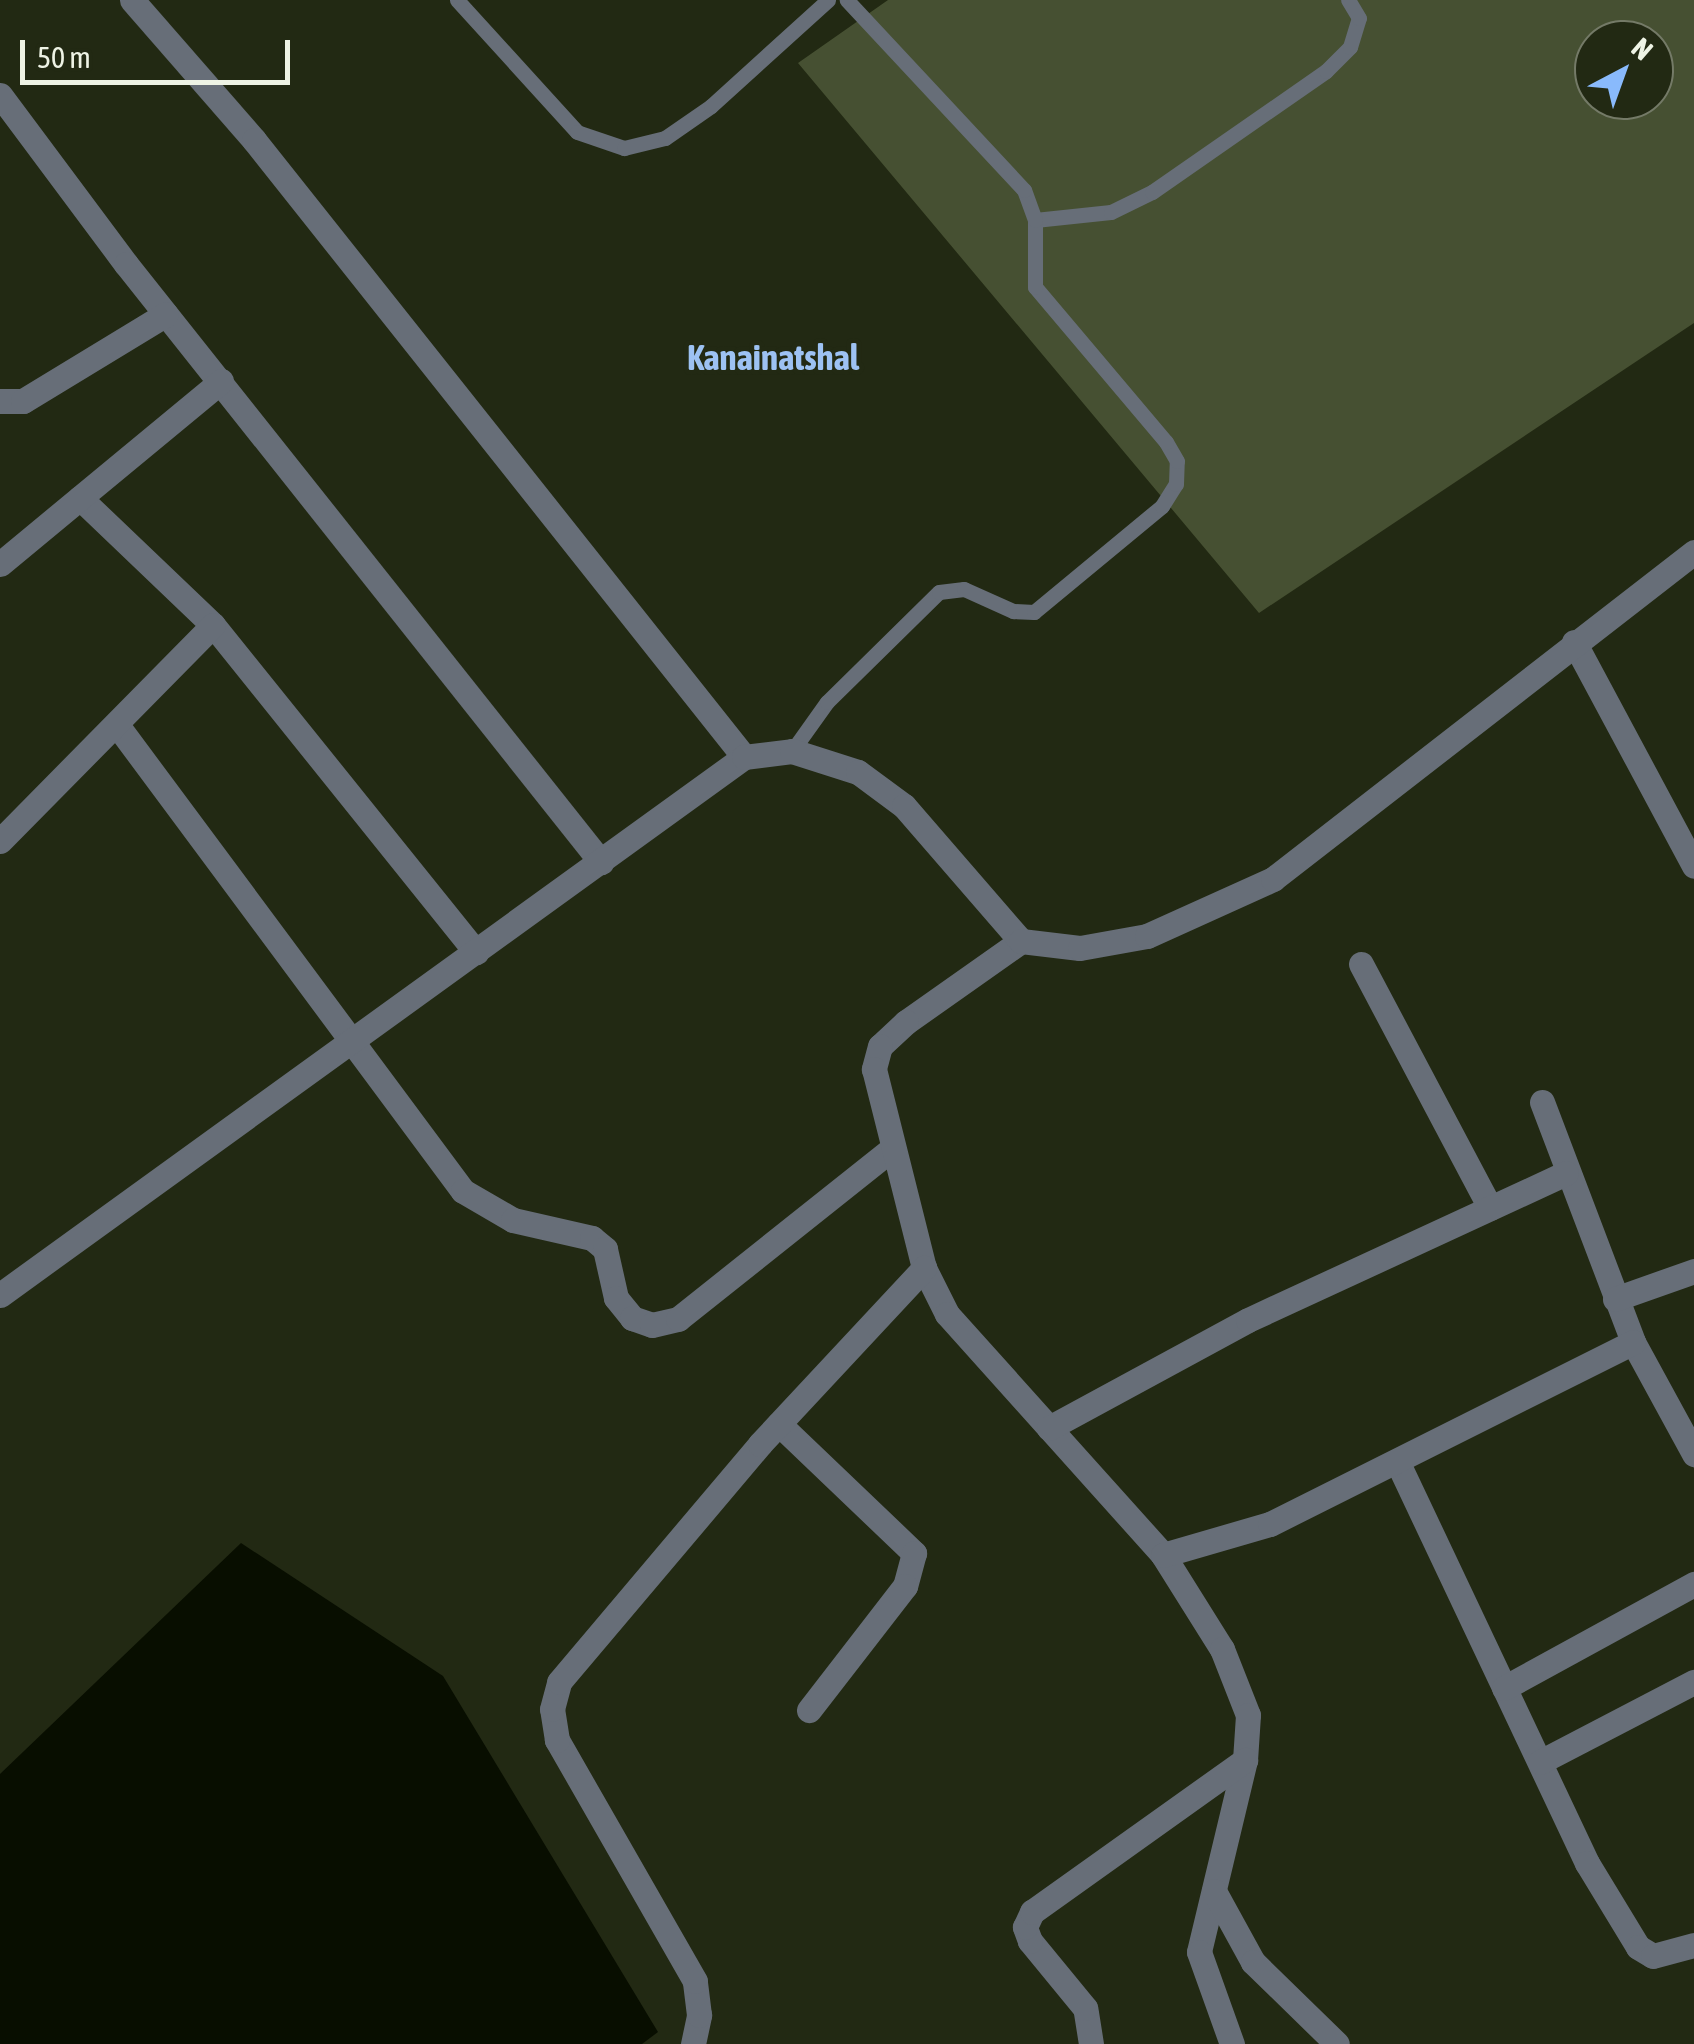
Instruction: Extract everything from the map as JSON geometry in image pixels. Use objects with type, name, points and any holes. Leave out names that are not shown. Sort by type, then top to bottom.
[{"type":"street","points":[[132,0],[266,155],[744,758]]},
{"type":"street","points":[[0,94],[166,314],[601,862]]},
{"type":"street","points":[[0,401],[23,401],[166,314]]},
{"type":"street","points":[[0,564],[220,381]]},
{"type":"street","points":[[80,498],[213,625],[476,952]]},
{"type":"street","points":[[1232,2044],[1200,1952],[1245,1760],[1248,1715],[1222,1649],[1163,1555],[947,1314],[924,1268],[874,1069],[880,1046],[1021,942],[1080,948],[1147,936],[1273,878],[1694,552]]},
{"type":"street","points":[[0,841],[213,625]]},
{"type":"street","points":[[1574,642],[1694,866]]},
{"type":"street","points":[[116,726],[463,1192],[513,1220],[592,1238],[614,1269],[616,1298],[632,1318],[652,1325],[678,1318],[726,1286],[894,1148]]},
{"type":"street","points":[[0,1295],[744,758],[792,752],[858,772],[904,806],[1021,942]]},
{"type":"street","points":[[1361,964],[1490,1208]]},
{"type":"street","points":[[1542,1102],[1566,1173],[1634,1342],[1694,1454]]},
{"type":"street","points":[[1048,1428],[1248,1320],[1566,1173]]},
{"type":"street","points":[[693,2044],[700,2015],[696,1981],[638,1872],[577,1780],[557,1740],[552,1708],[580,1651],[779,1424],[924,1268]]},
{"type":"street","points":[[1616,1300],[1694,1270]]},
{"type":"street","points":[[1163,1555],[1270,1524],[1634,1342]]},
{"type":"street","points":[[779,1424],[914,1553],[905,1586],[810,1710]]},
{"type":"street","points":[[1397,1461],[1588,1863],[1638,1947],[1653,1956],[1694,1945]]},
{"type":"street","points":[[1504,1688],[1694,1584]]},
{"type":"street","points":[[1540,1762],[1694,1682]]},
{"type":"street","points":[[1091,2044],[1092,2024],[1084,2008],[1030,1941],[1025,1927],[1032,1912],[1245,1760]]},
{"type":"street","points":[[1214,1891],[1253,1962],[1336,2044]]},
{"type":"lane","points":[[456,0],[577,132],[624,148],[666,138],[711,106],[828,0]]},
{"type":"lane","points":[[792,752],[840,688],[939,592],[964,589],[1013,611],[1034,612],[1162,506],[1176,484],[1177,461],[1166,442],[1036,287],[1034,220],[1024,190],[847,0]]},
{"type":"lane","points":[[1034,220],[1111,212],[1152,192],[1326,70],[1350,47],[1359,18],[1348,0]]},
{"type":"green space","points":[[888,0],[1694,0],[1694,323],[1259,613],[798,63]]},
{"type":"shaded area","points":[[241,1543],[443,1676],[658,2032],[642,2044],[0,2044],[0,1774]]},
{"type":"district","name":"Kanainatshal","points":[[773,357]]}]
